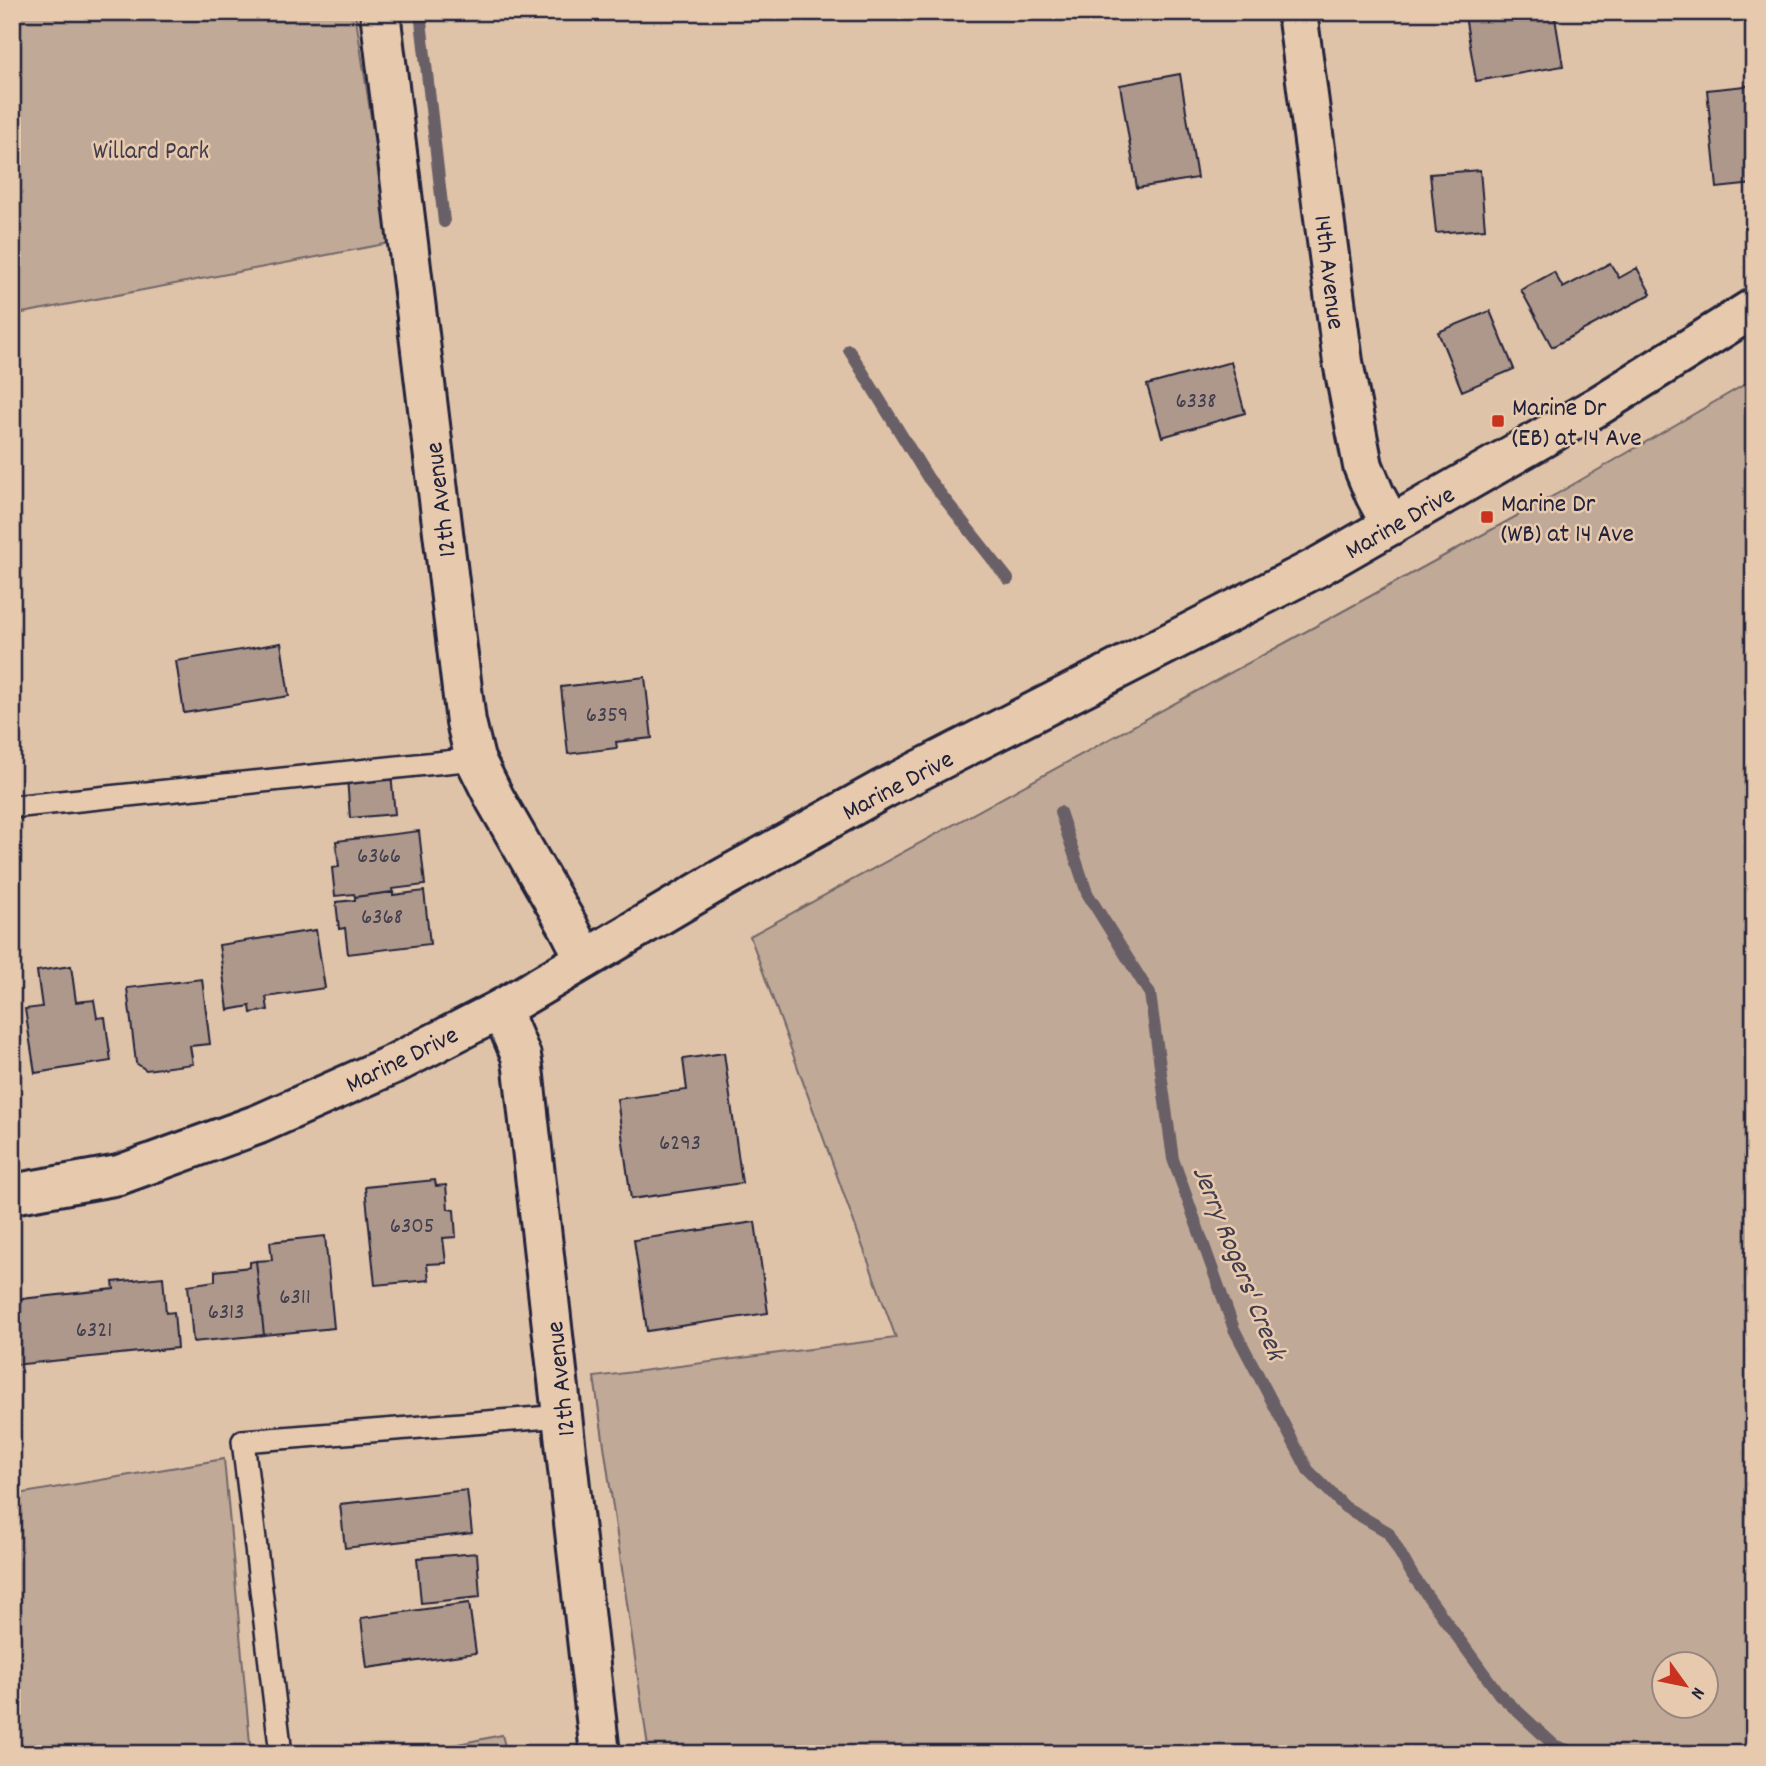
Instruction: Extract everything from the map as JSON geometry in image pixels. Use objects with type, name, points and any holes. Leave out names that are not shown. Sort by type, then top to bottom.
[{"type":"street","name":"12th Avenue","points":[[380,12],[464,708],[475,759],[586,959]]},
{"type":"street","name":"14th Avenue","points":[[1297,12],[1343,362],[1363,466],[1391,525]]},
{"type":"street","name":"Marine Drive","points":[[12,1194],[119,1175],[259,1124],[396,1063],[501,1009],[718,881],[885,788],[1316,568],[1598,406],[1754,308]]},
{"type":"street","name":"12th Avenue","points":[[501,1009],[522,1056],[600,1754]]},
{"type":"lane","points":[[12,807],[475,759]]},
{"type":"lane","points":[[281,1754],[243,1441],[563,1416]]},
{"type":"green space","name":"Willard Park","points":[[12,12],[355,12],[390,243],[12,315]]},
{"type":"green space","points":[[1754,379],[1754,1754],[649,1754],[594,1377],[896,1338],[750,936],[1555,495]]},
{"type":"green space","points":[[224,1459],[251,1754],[12,1754],[12,1495]]},
{"type":"green space","points":[[502,1735],[507,1754],[410,1754]]},
{"type":"building","points":[[1485,12],[1554,12],[1563,66],[1476,81],[1465,16]]},
{"type":"building","points":[[1180,74],[1197,178],[1137,188],[1120,85]]},
{"type":"building","points":[[1754,85],[1754,184],[1717,188],[1707,90]]},
{"type":"building","points":[[1480,170],[1485,229],[1436,233],[1430,174]]},
{"type":"building","points":[[1610,263],[1619,278],[1637,268],[1651,294],[1552,347],[1521,290],[1554,272],[1563,288]]},
{"type":"building","points":[[1490,311],[1514,369],[1462,391],[1438,332]]},
{"type":"building","points":[[1231,362],[1245,413],[1162,437],[1147,385]]},
{"type":"building","points":[[281,643],[289,696],[184,713],[176,661]]},
{"type":"building","points":[[645,677],[652,738],[616,742],[617,748],[568,754],[561,687]]},
{"type":"building","points":[[391,774],[395,814],[350,818],[347,777]]},
{"type":"building","points":[[419,831],[425,885],[355,897],[354,894],[335,896],[332,868],[339,867],[336,841]]},
{"type":"building","points":[[424,891],[430,944],[348,954],[345,928],[339,929],[336,902],[393,892],[393,895]]},
{"type":"building","points":[[316,930],[325,988],[266,997],[268,1010],[251,1013],[250,1006],[228,1010],[219,945]]},
{"type":"building","points":[[71,966],[76,1002],[94,1000],[97,1018],[105,1017],[111,1061],[35,1073],[25,1009],[42,1007],[37,971]]},
{"type":"building","points":[[202,979],[210,1044],[190,1046],[193,1064],[146,1070],[136,1063],[127,988]]},
{"type":"building","points":[[724,1053],[742,1183],[631,1199],[617,1099],[687,1090],[683,1059]]},
{"type":"building","points":[[435,1180],[436,1186],[446,1185],[448,1209],[454,1210],[456,1237],[443,1238],[446,1263],[427,1264],[429,1280],[375,1285],[365,1187]]},
{"type":"building","points":[[755,1222],[768,1313],[647,1331],[634,1240]]},
{"type":"building","points":[[325,1236],[334,1328],[264,1335],[256,1261],[272,1260],[270,1242]]},
{"type":"building","points":[[256,1261],[264,1335],[193,1342],[188,1285],[215,1281],[215,1271],[250,1267],[250,1262]]},
{"type":"building","points":[[163,1277],[166,1313],[174,1312],[177,1348],[14,1365],[12,1300],[114,1289],[113,1282]]},
{"type":"building","points":[[467,1490],[472,1533],[345,1548],[340,1504]]},
{"type":"building","points":[[477,1553],[480,1597],[421,1603],[417,1558]]},
{"type":"building","points":[[469,1603],[476,1653],[367,1668],[361,1618]]},
{"type":"waterway","name":"Jerry Rogers' Creek","points":[[420,12],[444,222]]},
{"type":"waterway","name":"Jerry Rogers' Creek","points":[[849,350],[928,478],[1008,579]]},
{"type":"waterway","name":"Jerry Rogers' Creek","points":[[1060,812],[1087,893],[1150,994],[1173,1159],[1234,1329],[1308,1470],[1345,1507],[1388,1532],[1413,1576],[1499,1694],[1554,1745],[1578,1754]]},
{"type":"place","name":"Marine Dr (EB) at 14 Ave","points":[[1498,421]]},
{"type":"place","name":"Marine Dr (WB) at 14 Ave","points":[[1487,517]]}]
